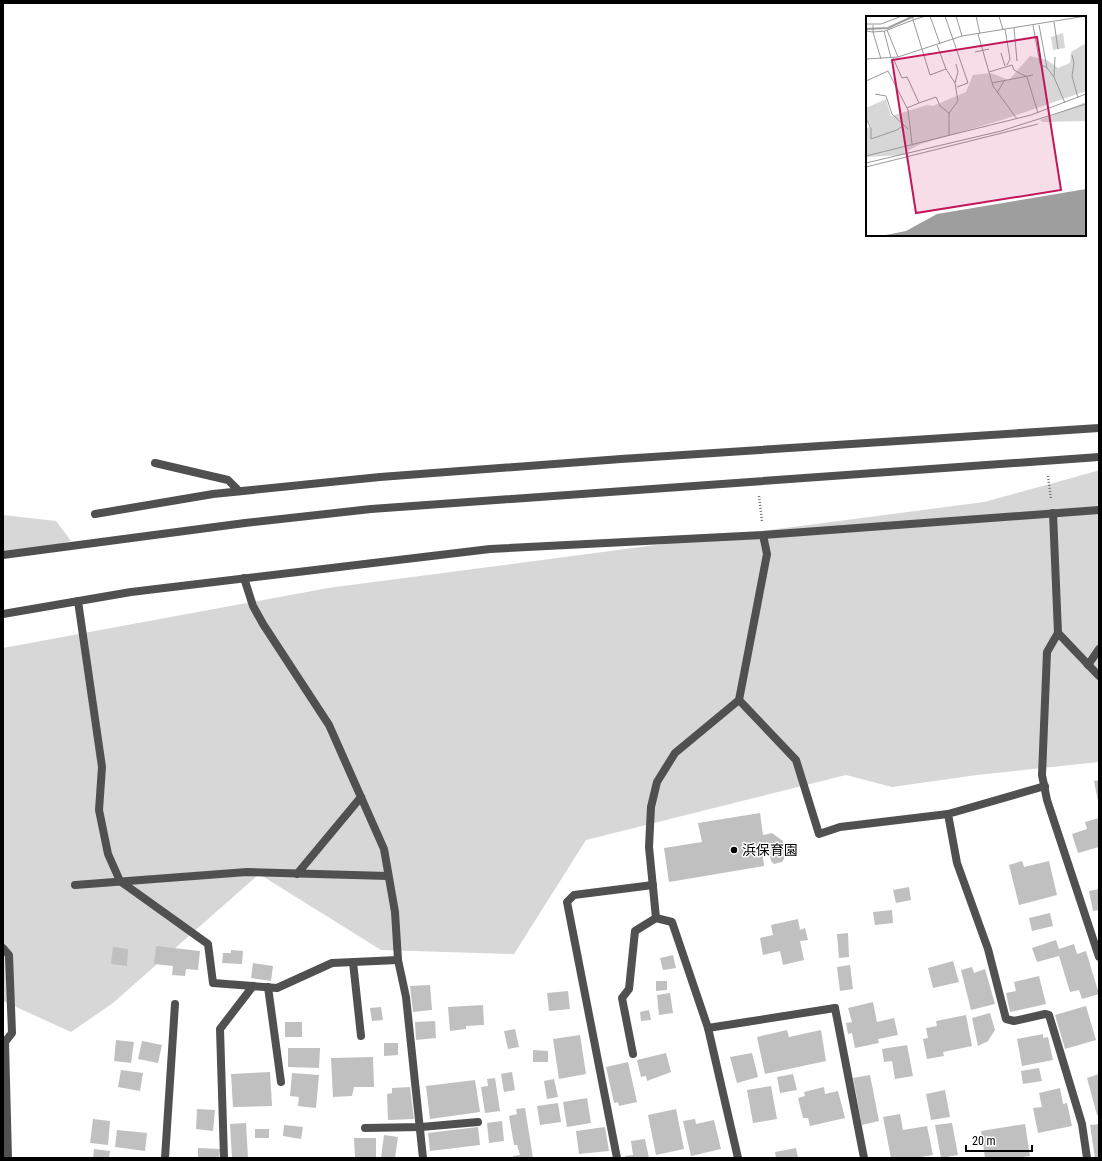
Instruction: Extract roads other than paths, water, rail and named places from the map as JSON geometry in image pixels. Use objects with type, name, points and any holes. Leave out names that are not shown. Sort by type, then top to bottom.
[{"type":"street","points":[[95,514],[239,491],[380,477],[613,459],[1099,428]]},
{"type":"street","points":[[3,555],[245,523],[371,509],[1099,457]]},
{"type":"street","points":[[155,463],[228,480],[239,491]]},
{"type":"street","points":[[3,614],[130,592],[490,549],[763,535],[1099,510]]},
{"type":"street","points":[[1053,513],[1058,633],[1047,652],[1042,775],[1047,800],[1099,957]]},
{"type":"street","points":[[656,918],[649,846],[651,807],[657,782],[675,753],[739,700],[767,554],[763,535]]},
{"type":"street","points":[[244,578],[253,606],[262,624],[329,725],[384,849],[395,912],[398,960],[406,998],[411,1055],[421,1127],[423,1158]]},
{"type":"street","points":[[78,601],[102,767],[99,810],[108,854],[120,881],[208,944],[213,982],[277,988],[332,963],[398,960]]},
{"type":"street","points":[[1058,633],[1099,676]]},
{"type":"street","points":[[1088,665],[1099,649]]},
{"type":"street","points":[[739,700],[796,760],[820,834],[840,827],[948,814],[1045,786]]},
{"type":"street","points":[[297,874],[361,797]]},
{"type":"street","points":[[948,814],[956,863],[988,950],[1006,1019],[1014,1021],[1044,1014],[1049,1015],[1082,1124],[1087,1158]]},
{"type":"street","points":[[75,885],[247,872],[388,876]]},
{"type":"street","points":[[617,1158],[609,1107],[567,902],[574,895],[653,885]]},
{"type":"street","points":[[633,1054],[622,998],[629,989],[635,931],[656,918],[672,922],[708,1028],[738,1158]]},
{"type":"street","points":[[3,948],[9,956],[12,1033],[5,1042],[8,1158]]},
{"type":"street","points":[[353,962],[361,1036]]},
{"type":"street","points":[[224,1158],[220,1029],[253,986]]},
{"type":"street","points":[[268,987],[281,1082]]},
{"type":"street","points":[[165,1158],[175,1004]]},
{"type":"street","points":[[708,1028],[835,1008],[864,1158]]},
{"type":"street","points":[[365,1128],[421,1127],[478,1122]]},
{"type":"place","name":"浜保育園","points":[[734,850]]}]
